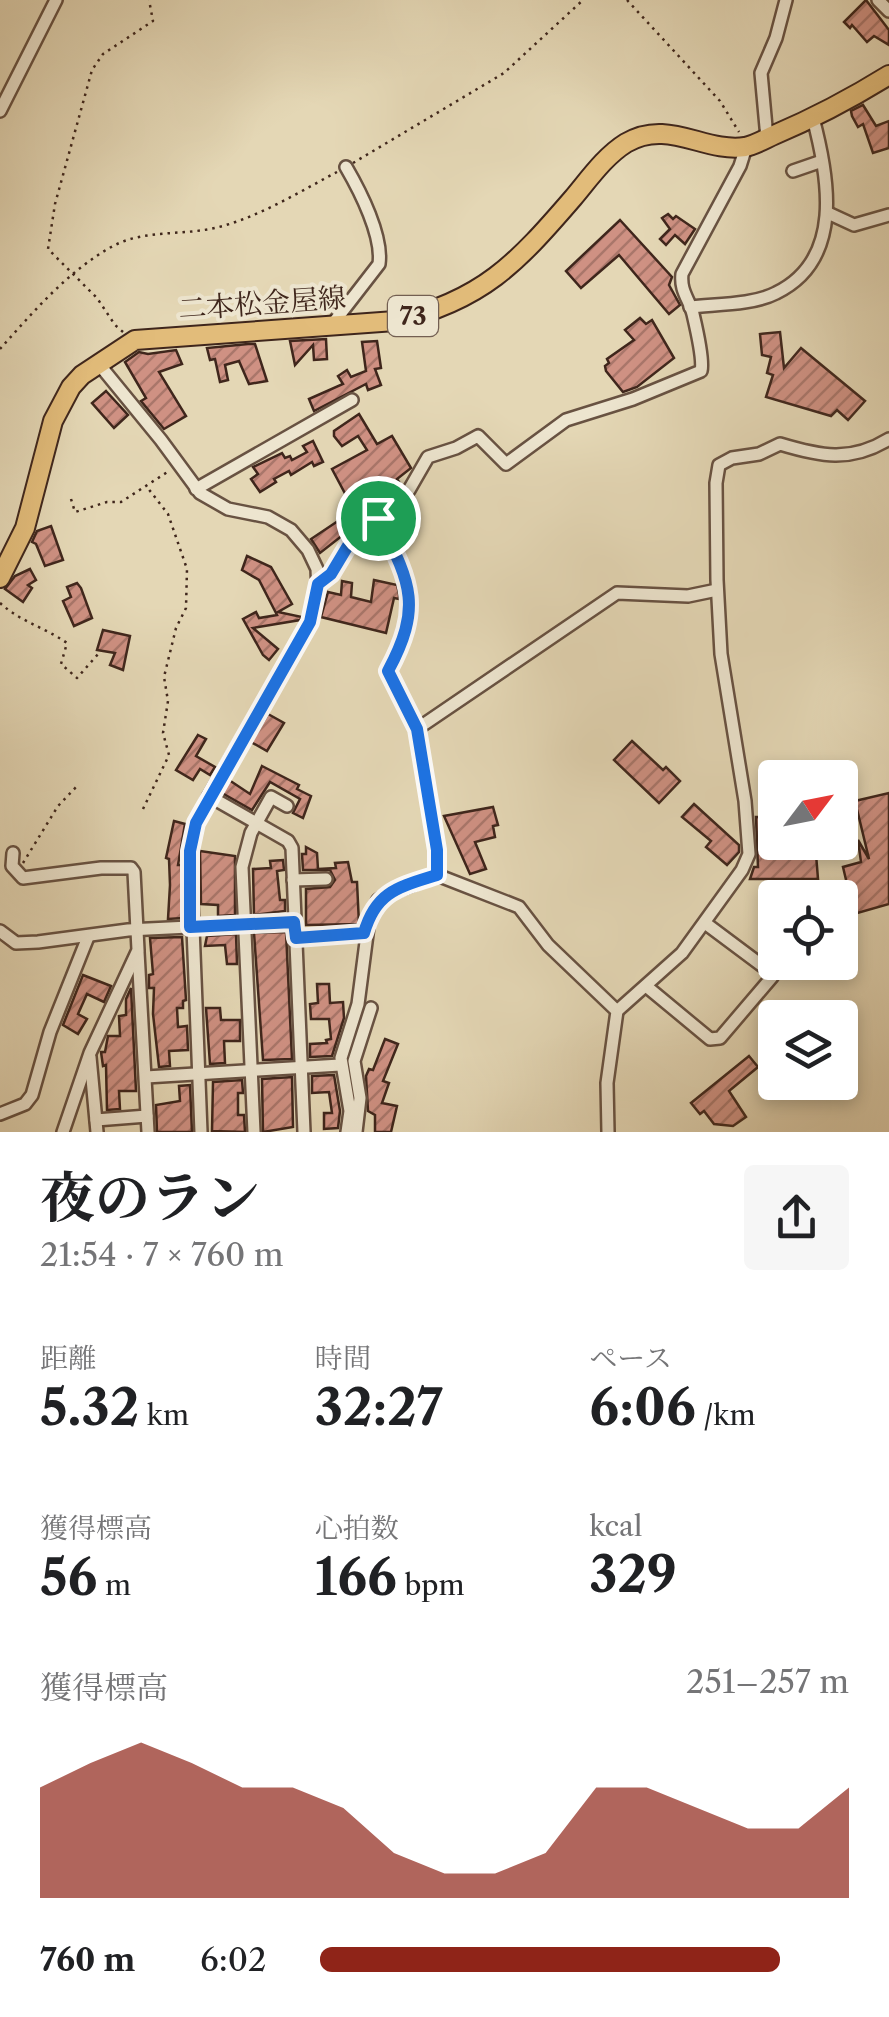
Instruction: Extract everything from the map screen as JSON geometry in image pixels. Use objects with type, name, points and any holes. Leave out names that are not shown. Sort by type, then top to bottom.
[{"type":"main road","points":[[746,147],[813,118],[889,74]]},
{"type":"main road","name":"二本松金屋線","points":[[0,578],[25,528],[53,421],[71,388],[98,363],[135,340],[331,326],[427,313],[458,302],[500,276],[625,143],[664,132],[746,147]]},
{"type":"street","points":[[0,111],[56,0]]},
{"type":"street","points":[[767,138],[761,73],[786,0]]},
{"type":"street","points":[[878,0],[889,12]]},
{"type":"street","points":[[690,307],[765,297],[780,291],[806,270],[820,243],[828,212],[813,118]]},
{"type":"street","points":[[318,584],[331,574],[349,544],[414,484],[424,460],[475,436],[506,464],[566,420],[698,373],[703,363],[690,307],[682,292],[682,274],[740,166],[746,147]]},
{"type":"street","points":[[793,172],[822,161]]},
{"type":"street","points":[[331,326],[379,264],[380,254],[370,211],[346,167]]},
{"type":"street","points":[[828,212],[854,225],[889,215]]},
{"type":"street","points":[[98,363],[196,489],[228,509],[268,518],[291,530],[308,550],[317,569],[310,622],[209,796],[196,823],[190,851],[201,1132]]},
{"type":"street","points":[[196,489],[352,400]]},
{"type":"street","points":[[608,1132],[607,1083],[617,1011],[682,953],[706,923],[742,870],[750,842],[721,654],[718,468],[722,462],[760,454],[780,444],[820,455],[861,453],[889,439]]},
{"type":"street","points":[[378,518],[410,587],[409,621],[388,671],[417,729],[437,850],[437,875]]},
{"type":"street","points":[[417,729],[617,592],[688,596],[717,590]]},
{"type":"street","points":[[209,796],[288,841],[292,848],[304,1132]]},
{"type":"street","points":[[254,1132],[243,856],[271,797],[287,806]]},
{"type":"street","points":[[13,852],[10,862],[17,873],[32,878],[101,868],[132,868],[148,1132]]},
{"type":"street","points":[[347,1132],[349,1102],[340,1066],[358,1004],[364,933],[378,900],[409,884],[437,875],[518,906],[548,945],[617,1011]]},
{"type":"street","points":[[293,880],[326,879]]},
{"type":"street","points":[[0,931],[16,942],[138,930],[294,922]]},
{"type":"street","points":[[646,986],[710,1039],[720,1038],[772,977],[706,923]]},
{"type":"street","points":[[296,938],[364,933]]},
{"type":"street","points":[[0,1114],[26,1104],[32,1095],[50,1032],[88,937]]},
{"type":"street","points":[[63,1132],[90,1053],[138,950]]},
{"type":"street","points":[[356,1132],[360,1098],[354,1061],[371,1008]]},
{"type":"street","points":[[90,1053],[96,1126],[147,1116]]},
{"type":"street","points":[[146,1077],[340,1066]]},
{"type":"path","points":[[135,340],[115,325],[97,298],[48,249],[92,70],[104,54],[153,22],[149,0]]},
{"type":"path","points":[[0,350],[73,275],[116,244],[138,237],[215,228],[249,218],[346,167],[504,73],[583,0]]},
{"type":"path","points":[[627,0],[724,107],[746,147]]},
{"type":"path","points":[[71,499],[75,512],[121,502],[179,464]]},
{"type":"path","points":[[143,809],[169,756],[163,733],[168,701],[164,676],[187,597],[186,564],[168,514],[147,487]]},
{"type":"path","points":[[0,603],[21,621],[46,629],[67,643],[61,664],[78,678],[99,652]]},
{"type":"path","points":[[17,873],[58,806],[79,784]]},
{"type":"building","points":[[866,0],[889,30],[889,45],[874,36],[867,42],[844,22]]},
{"type":"building","points":[[863,105],[876,126],[889,121],[889,148],[873,153],[863,124],[858,127],[852,116],[851,111]]},
{"type":"building","points":[[668,214],[695,229],[685,244],[675,235],[666,245],[660,239],[670,229],[662,218]]},
{"type":"building","points":[[620,220],[672,277],[669,285],[680,305],[669,314],[619,255],[581,288],[566,271]]},
{"type":"building","points":[[640,318],[646,324],[652,320],[674,358],[637,387],[623,392],[605,366],[609,363],[607,359],[634,340],[625,330]]},
{"type":"building","points":[[780,332],[784,368],[801,348],[865,401],[848,420],[837,410],[831,416],[766,397],[773,375],[767,373],[771,357],[762,355],[760,334]]},
{"type":"building","points":[[326,339],[327,359],[314,360],[313,345],[295,365],[290,341]]},
{"type":"building","points":[[377,341],[381,368],[375,369],[381,385],[368,390],[366,384],[314,411],[309,399],[343,384],[338,376],[347,370],[351,377],[366,371],[362,342]]},
{"type":"building","points":[[255,344],[267,381],[249,384],[239,361],[225,365],[228,380],[220,382],[215,359],[210,360],[207,348]]},
{"type":"building","points":[[176,350],[182,364],[159,372],[186,416],[164,429],[141,401],[146,398],[125,362],[139,352]]},
{"type":"building","points":[[106,391],[128,415],[114,428],[92,403]]},
{"type":"building","points":[[359,414],[377,444],[392,436],[411,468],[397,479],[401,485],[381,503],[357,516],[332,469],[367,450],[358,436],[342,446],[334,436],[334,431]]},
{"type":"building","points":[[313,441],[323,462],[314,466],[312,462],[291,475],[289,471],[260,492],[251,479],[258,474],[253,467],[282,453],[292,460],[307,452],[303,446]]},
{"type":"building","points":[[350,513],[357,524],[320,553],[311,539]]},
{"type":"building","points":[[51,526],[63,560],[45,566],[32,542],[37,531]]},
{"type":"building","points":[[247,556],[271,567],[292,604],[278,612],[302,617],[253,628],[278,649],[269,660],[243,619],[256,612],[259,618],[277,615],[259,580],[242,570]]},
{"type":"building","points":[[30,569],[36,580],[28,585],[32,588],[23,602],[5,589],[15,576]]},
{"type":"building","points":[[374,580],[397,585],[399,599],[394,598],[386,633],[321,617],[328,592],[341,595],[342,581],[352,583],[351,597],[371,602]]},
{"type":"building","points":[[77,583],[92,618],[74,626],[63,601],[71,597],[67,587]]},
{"type":"building","points":[[103,630],[130,636],[123,670],[110,665],[115,653],[97,650]]},
{"type":"building","points":[[268,714],[284,723],[267,751],[251,742]]},
{"type":"building","points":[[198,735],[206,739],[196,756],[215,767],[210,775],[200,769],[193,780],[176,770]]},
{"type":"building","points":[[632,741],[680,781],[659,803],[614,760]]},
{"type":"building","points":[[262,766],[299,785],[297,789],[311,796],[303,818],[293,813],[300,799],[270,782],[252,810],[222,793],[229,780],[250,794]]},
{"type":"building","points":[[889,793],[889,904],[858,913],[858,880],[846,880],[843,867],[861,862],[858,840],[869,859],[858,800]]},
{"type":"building","points":[[694,804],[739,845],[739,852],[727,865],[706,847],[711,841],[682,817]]},
{"type":"building","points":[[493,807],[498,825],[493,826],[495,837],[475,842],[486,869],[470,874],[444,816]]},
{"type":"building","points":[[756,817],[758,860],[816,860],[818,879],[750,879],[754,867],[758,867]]},
{"type":"building","points":[[174,821],[185,824],[178,865],[183,918],[168,919],[170,885],[166,858]]},
{"type":"building","points":[[306,847],[317,853],[318,869],[336,868],[335,863],[348,862],[352,882],[357,882],[359,924],[306,925],[306,889],[330,887],[335,880],[330,870],[303,870],[302,854],[306,854]]},
{"type":"building","points":[[200,851],[235,856],[235,915],[218,916],[218,905],[201,904]]},
{"type":"building","points":[[283,860],[284,870],[277,871],[285,911],[254,915],[253,869],[271,868],[270,861]]},
{"type":"building","points":[[286,932],[292,1059],[263,1060],[254,933]]},
{"type":"building","points":[[236,934],[237,964],[227,964],[225,945],[205,946],[207,936]]},
{"type":"building","points":[[182,937],[186,1000],[183,1008],[177,1008],[178,1027],[187,1026],[188,1050],[169,1051],[170,1066],[159,1067],[154,988],[149,988],[149,975],[153,974],[150,938]]},
{"type":"building","points":[[83,975],[111,986],[104,1002],[87,994],[78,1014],[87,1019],[78,1034],[63,1025]]},
{"type":"building","points":[[317,984],[329,984],[330,1003],[343,1002],[344,1018],[332,1056],[310,1057],[310,1044],[331,1039],[329,1019],[311,1019],[310,1004],[318,1003]]},
{"type":"building","points":[[131,988],[136,1091],[119,1091],[120,1109],[107,1110],[106,1065],[103,1066],[101,1052],[105,1052],[108,1036],[120,1036],[119,1016],[126,1015]]},
{"type":"building","points":[[206,1008],[220,1008],[221,1020],[240,1020],[240,1041],[224,1041],[225,1063],[210,1064]]},
{"type":"building","points":[[385,1039],[398,1044],[383,1081],[389,1083],[382,1103],[397,1106],[391,1132],[375,1132],[375,1115],[368,1111],[366,1076],[369,1069],[373,1070]]},
{"type":"building","points":[[749,1056],[758,1067],[729,1091],[746,1117],[733,1126],[714,1124],[691,1103]]},
{"type":"building","points":[[334,1075],[340,1111],[338,1128],[324,1129],[324,1113],[332,1113],[329,1092],[312,1093],[312,1076]]},
{"type":"building","points":[[292,1077],[293,1127],[263,1132],[262,1079]]},
{"type":"building","points":[[242,1080],[238,1115],[244,1115],[245,1132],[212,1131],[213,1082]]},
{"type":"building","points":[[190,1085],[192,1132],[157,1132],[156,1105],[180,1101],[179,1086]]},
{"type":"route","points":[[378,518],[410,587],[409,621],[388,671],[417,729],[437,850],[437,875],[378,900],[364,933],[296,938],[294,922],[190,927],[190,851],[196,823],[310,622],[318,584],[331,574],[349,544],[378,518]]}]
